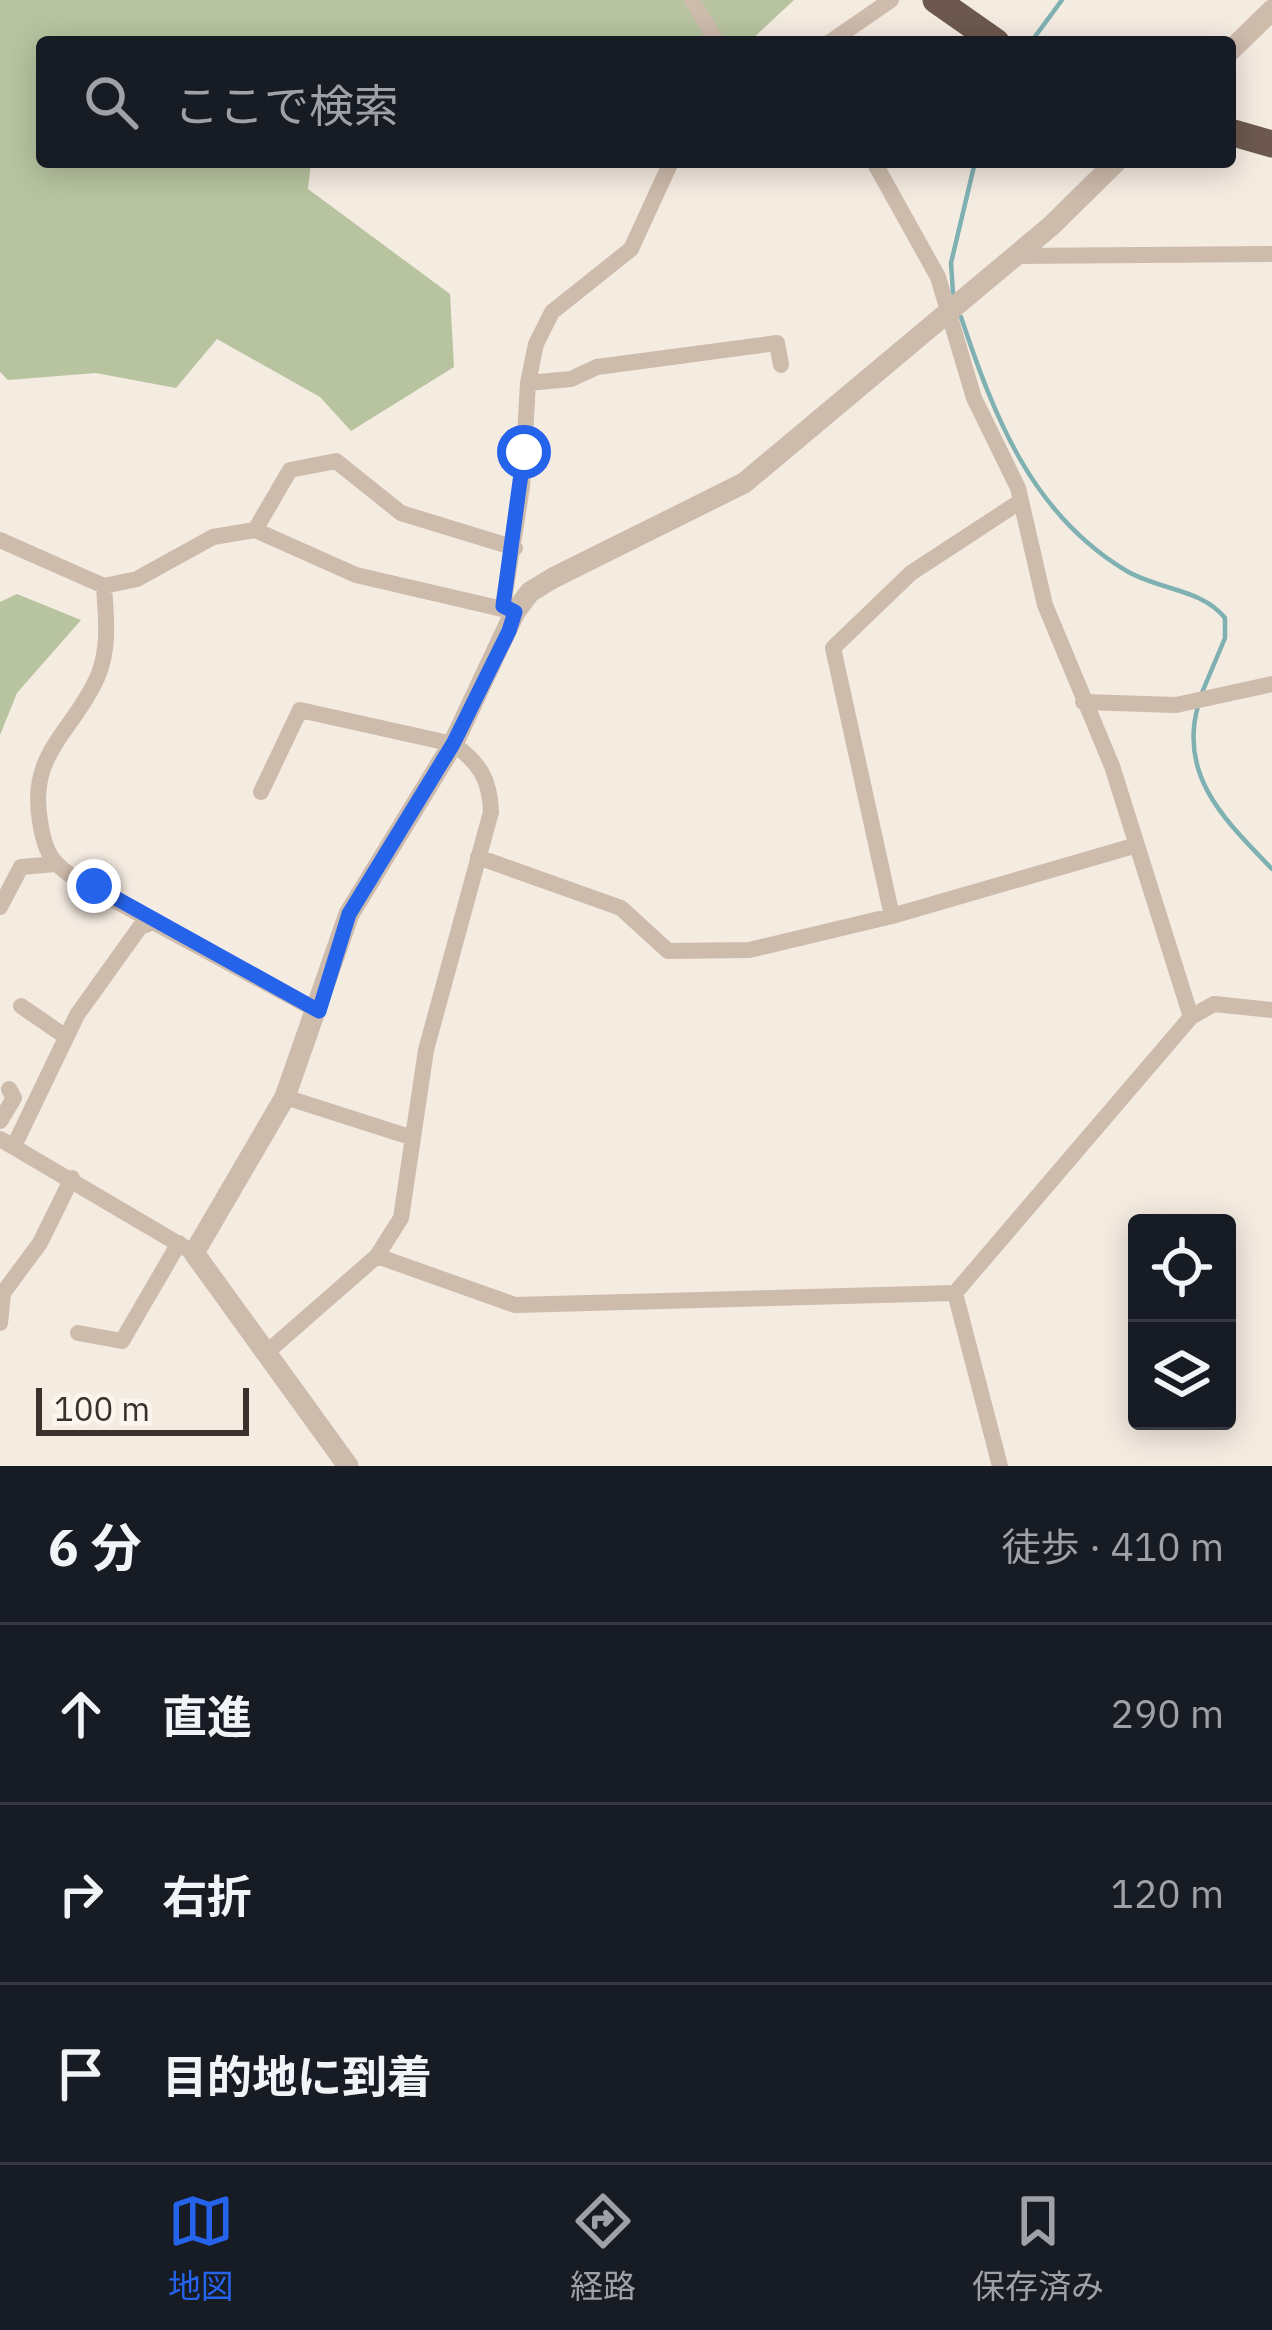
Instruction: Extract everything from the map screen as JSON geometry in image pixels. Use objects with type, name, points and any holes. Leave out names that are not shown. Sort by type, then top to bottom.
[{"type":"highway","points":[[936,0],[978,36]]},
{"type":"highway","points":[[1236,134],[1272,143]]},
{"type":"street","points":[[692,0],[713,36]]},
{"type":"street","points":[[839,36],[891,0]]},
{"type":"street","points":[[1236,45],[1272,10]]},
{"type":"street","points":[[78,1333],[122,1341],[284,1097],[319,1011],[349,914],[453,744],[509,609],[528,383],[536,344],[552,312],[631,248],[667,168]]},
{"type":"street","points":[[877,168],[951,309],[974,398],[1021,501],[1045,605],[1112,766],[1191,1016]]},
{"type":"street","points":[[509,609],[553,578],[743,483],[1013,256],[1109,168]]},
{"type":"street","points":[[1013,256],[1272,254]]},
{"type":"street","points":[[528,383],[572,379],[597,367],[777,343],[781,365]]},
{"type":"street","points":[[255,530],[290,470],[336,461],[401,513],[514,548]]},
{"type":"street","points":[[892,916],[833,648],[911,573],[1021,501]]},
{"type":"street","points":[[0,540],[104,586],[137,578],[213,537],[255,530],[356,575],[509,609]]},
{"type":"street","points":[[56,863],[40,820],[40,773],[58,734],[96,680],[106,644],[104,586]]},
{"type":"street","points":[[1083,702],[1136,707],[1190,702],[1272,684]]},
{"type":"street","points":[[261,792],[300,710],[453,744],[473,758],[490,794],[478,857],[426,1050],[401,1218],[377,1256],[266,1353]]},
{"type":"street","points":[[478,857],[621,908],[668,950],[749,950],[892,916],[1137,845]]},
{"type":"street","points":[[0,907],[21,867],[56,863],[153,922],[319,1011]]},
{"type":"street","points":[[153,922],[140,927],[66,1037],[7,1142],[186,1248],[348,1466]]},
{"type":"street","points":[[377,1256],[515,1305],[955,1293],[1191,1016],[1214,1004],[1272,1010]]},
{"type":"street","points":[[21,1006],[66,1037]]},
{"type":"street","points":[[0,1121],[14,1098],[9,1089]]},
{"type":"street","points":[[284,1097],[410,1138]]},
{"type":"street","points":[[0,1323],[3,1293],[40,1243],[72,1178]]},
{"type":"street","points":[[955,1293],[1000,1466]]},
{"type":"green space","points":[[0,0],[794,0],[755,36],[36,36],[36,168],[310,168],[308,189],[450,294],[454,367],[351,431],[320,397],[217,339],[176,388],[96,373],[8,380],[0,372]]},
{"type":"green space","points":[[17,594],[81,620],[17,693],[0,735],[0,602]]},
{"type":"waterway","points":[[1035,36],[1062,0]]},
{"type":"waterway","points":[[953,293],[951,263],[974,168]]},
{"type":"waterway","points":[[961,317],[1003,426],[1020,459],[1064,520],[1125,570],[1204,601],[1225,618],[1225,638],[1201,695]]},
{"type":"waterway","points":[[1198,706],[1195,755],[1201,776],[1224,815],[1272,869]]},
{"type":"route","points":[[94,886],[319,1011],[349,914],[453,744],[509,631],[515,612],[503,606],[523,487],[524,452]]}]
